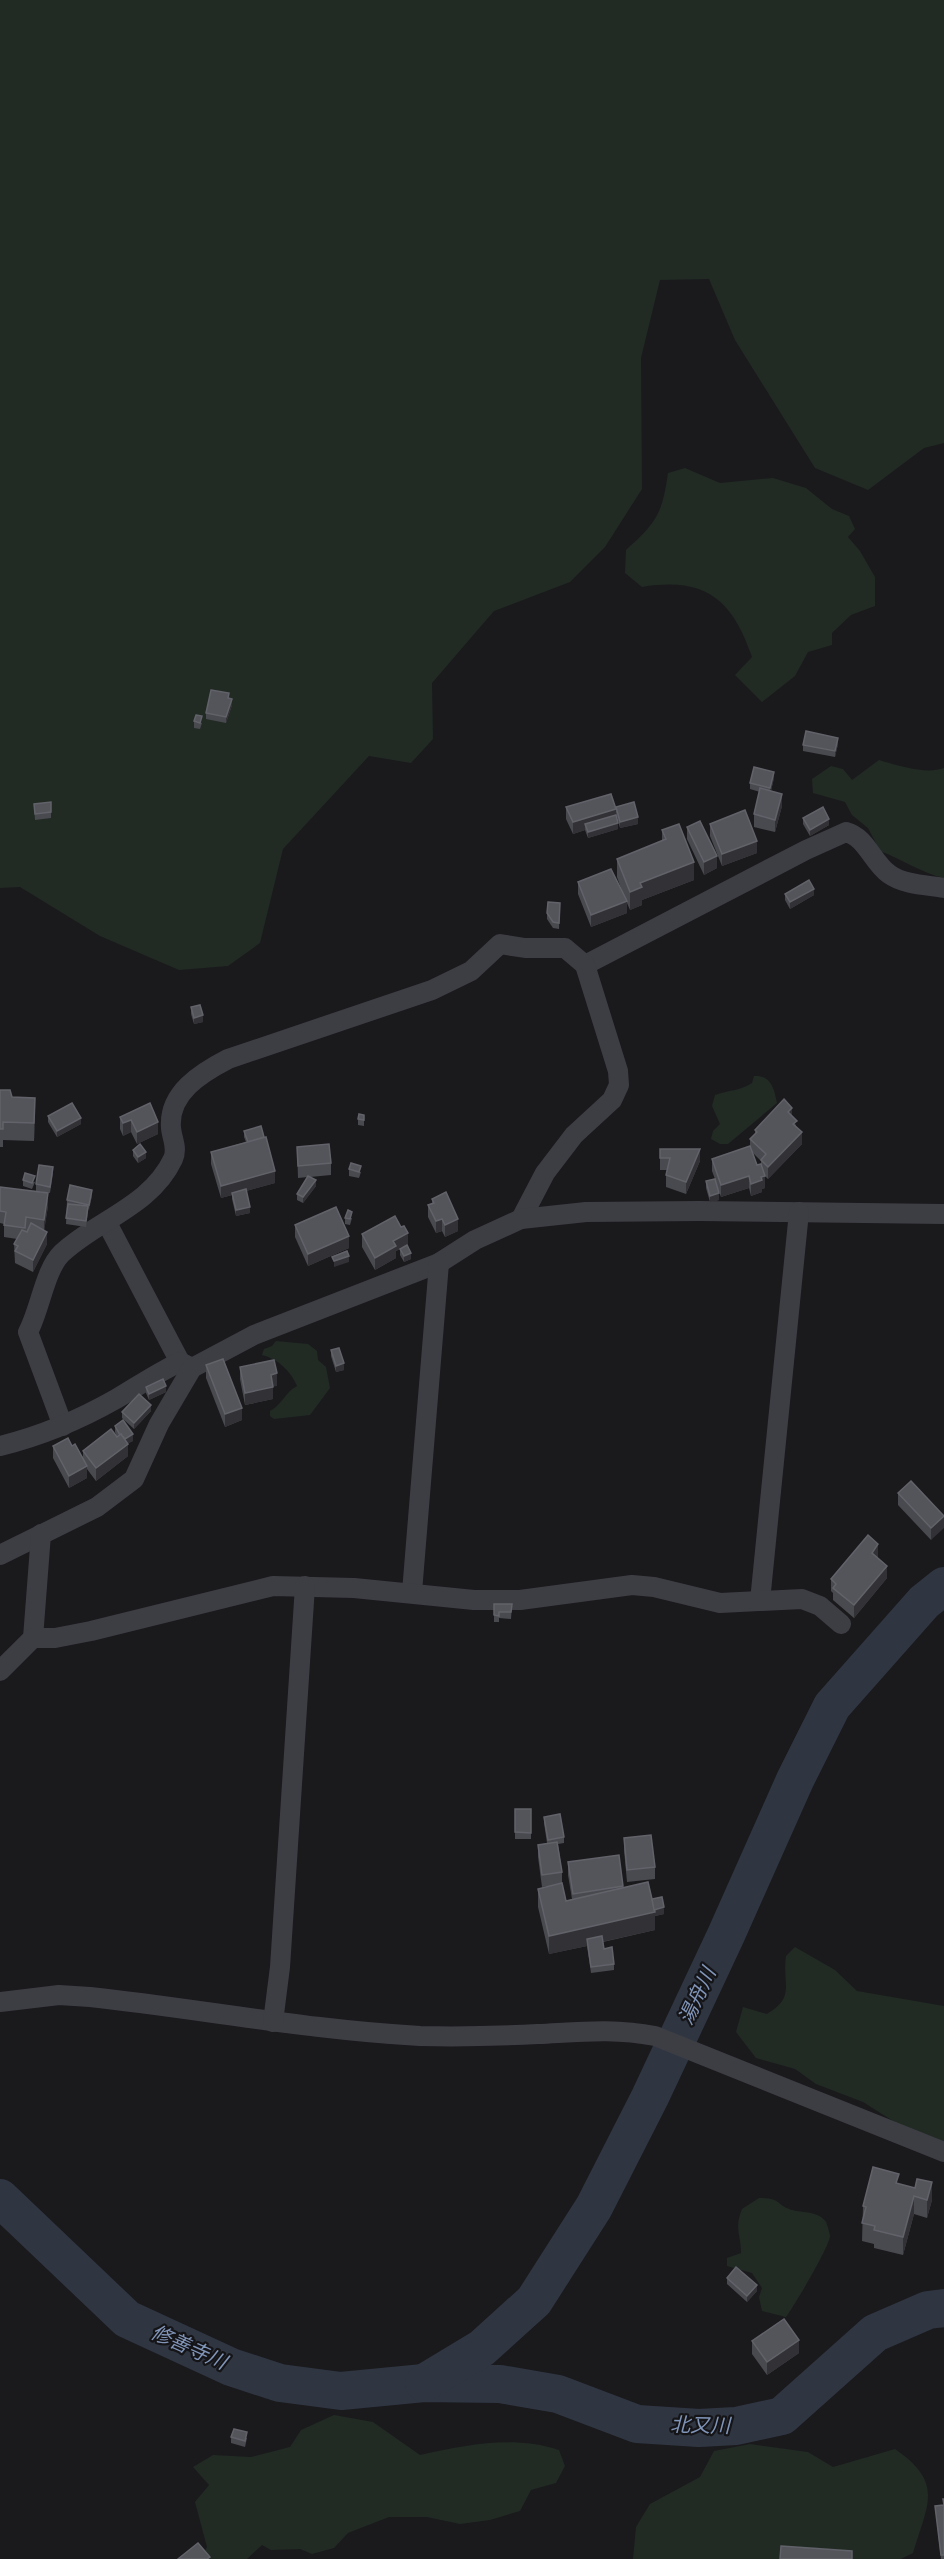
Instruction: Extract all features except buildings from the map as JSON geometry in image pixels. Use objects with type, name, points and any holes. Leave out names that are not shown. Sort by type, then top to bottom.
[{"type":"street","points":[[585,965],[774,866],[846,832],[859,839],[889,874],[904,881],[944,888]]},
{"type":"street","points":[[63,1426],[28,1332],[38,1313],[51,1273],[62,1253],[107,1223],[154,1187],[173,1158],[175,1146],[170,1116],[177,1098],[209,1069],[228,1059],[432,990],[471,971],[500,944],[525,948],[565,948],[585,965],[618,1071],[619,1085],[612,1100],[574,1136],[545,1173],[521,1219]]},
{"type":"street","points":[[0,1446],[36,1437],[63,1426],[116,1399],[149,1376],[186,1365],[254,1335],[439,1263],[475,1240],[521,1219],[586,1212],[944,1214]]},
{"type":"street","points":[[760,1601],[799,1212]]},
{"type":"street","points":[[107,1223],[186,1365]]},
{"type":"street","points":[[412,1592],[439,1263]]},
{"type":"street","points":[[0,1555],[97,1507],[134,1479],[186,1365]]},
{"type":"street","points":[[0,1671],[33,1638],[41,1534]]},
{"type":"street","points":[[33,1638],[55,1638],[273,1586],[412,1592],[474,1600],[520,1600],[632,1585],[654,1587],[720,1603],[802,1599],[820,1605],[841,1624]]},
{"type":"street","points":[[273,2022],[281,1955],[305,1586]]},
{"type":"street","points":[[0,2002],[59,1995],[90,1997],[348,2031],[421,2036],[501,2035],[609,2029],[655,2036],[944,2152]]},
{"type":"shaded area","points":[[0,0],[944,0],[944,443],[924,448],[868,490],[815,468],[735,340],[709,279],[660,280],[641,358],[642,489],[605,547],[570,582],[494,611],[432,683],[433,739],[411,763],[369,756],[283,849],[260,943],[228,966],[179,970],[100,936],[20,887],[0,888]]},
{"type":"shaded area","points":[[685,468],[720,483],[773,478],[806,488],[832,509],[849,516],[855,529],[848,537],[860,551],[875,577],[875,606],[851,615],[832,633],[832,645],[808,652],[795,676],[762,702],[735,675],[752,657],[735,620],[725,606],[713,596],[699,589],[683,585],[642,587],[625,573],[626,550],[645,532],[656,516],[663,498],[668,473]]},
{"type":"shaded area","points":[[879,760],[920,770],[944,768],[944,878],[927,873],[880,851],[868,828],[852,815],[845,802],[813,793],[812,779],[831,766],[843,769],[852,780]]},
{"type":"shaded area","points":[[754,1076],[768,1080],[777,1103],[728,1144],[720,1144],[711,1139],[713,1131],[720,1124],[712,1106],[715,1095],[747,1086],[752,1083]]},
{"type":"shaded area","points":[[276,1341],[308,1344],[317,1351],[318,1360],[326,1367],[330,1388],[310,1415],[274,1419],[270,1416],[270,1411],[297,1386],[283,1366],[262,1355],[264,1349],[272,1346]]},
{"type":"shaded area","points":[[795,1947],[835,1970],[857,1991],[944,2006],[944,2145],[912,2133],[863,2102],[816,2084],[795,2069],[756,2058],[736,2032],[743,2007],[767,2014],[782,2002],[786,1990],[786,1956]]},
{"type":"shaded area","points":[[759,2198],[772,2199],[787,2208],[819,2216],[826,2222],[830,2233],[818,2264],[786,2317],[762,2311],[759,2297],[762,2288],[752,2273],[727,2266],[727,2258],[741,2253],[738,2227],[742,2209]]},
{"type":"shaded area","points":[[334,2415],[373,2422],[420,2455],[490,2443],[524,2443],[559,2450],[565,2466],[556,2483],[531,2490],[520,2511],[490,2520],[460,2524],[427,2517],[389,2517],[348,2533],[334,2548],[312,2554],[300,2549],[271,2550],[262,2545],[247,2559],[201,2559],[207,2547],[195,2502],[209,2485],[193,2467],[213,2455],[251,2457],[290,2447],[301,2430]]},
{"type":"shaded area","points":[[750,2444],[808,2452],[833,2467],[895,2449],[921,2473],[928,2495],[927,2507],[913,2553],[901,2559],[633,2559],[636,2527],[650,2504],[700,2477],[714,2451]]},
{"type":"waterway","name":"湯舟川","points":[[424,2383],[482,2348],[534,2301],[594,2207],[650,2097],[795,1780],[832,1706],[924,1602],[944,1586]]},
{"type":"waterway","name":"北又川","points":[[0,2198],[127,2319],[231,2367],[280,2383],[341,2391],[424,2383],[500,2384],[558,2394],[637,2424],[699,2428],[736,2426],[782,2416],[875,2333],[928,2310],[944,2308]]},
{"type":"water label","name":"修善寺川","points":[[189,2347]]}]
